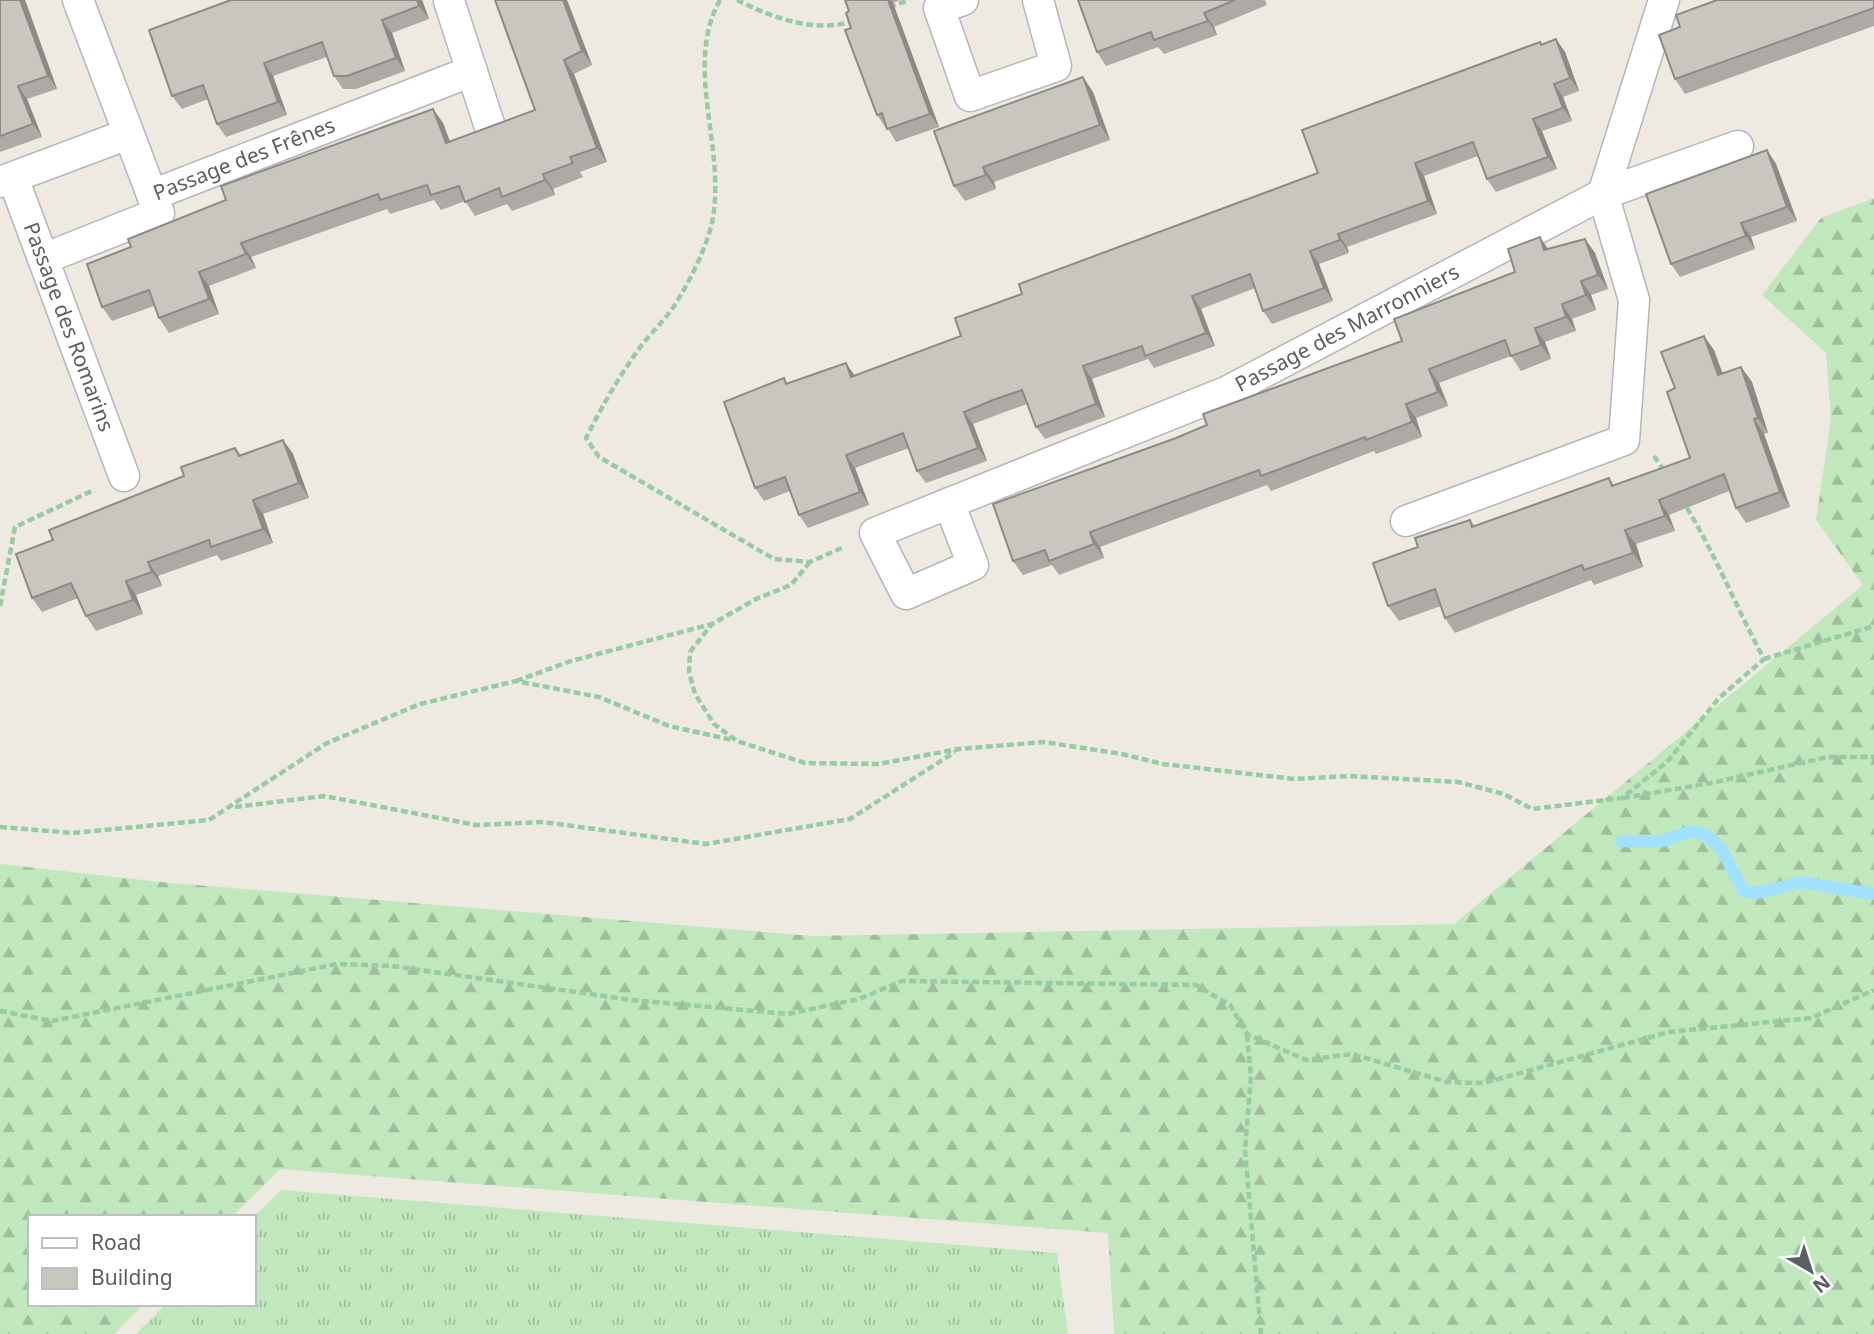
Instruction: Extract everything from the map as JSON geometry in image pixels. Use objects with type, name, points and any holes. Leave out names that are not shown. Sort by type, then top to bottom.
[{"type":"street","points":[[78,0],[152,195]]},
{"type":"street","points":[[951,4],[970,96],[1056,66],[1038,0]]},
{"type":"street","points":[[1406,521],[1624,440],[1634,300],[1603,194],[1664,0]]},
{"type":"street","points":[[449,1],[489,124]]},
{"type":"street","name":"Passage des Frênes","points":[[43,258],[159,213],[152,195],[472,71]]},
{"type":"street","points":[[7,180],[128,134]]},
{"type":"street","name":"Passage des Marronniers","points":[[875,533],[1226,392],[1603,194],[1738,146]]},
{"type":"street","name":"Passage des Romarins","points":[[7,180],[43,258],[124,476]]},
{"type":"street","points":[[875,533],[906,594],[973,565],[949,503]]},
{"type":"path","points":[[720,0],[709,19],[705,54],[716,180],[710,227],[673,308],[642,345],[604,403],[586,438],[599,457],[750,548],[774,559],[810,562]]},
{"type":"path","points":[[737,0],[761,12],[805,24],[845,24],[857,20]]},
{"type":"path","points":[[882,10],[906,1],[951,4]]},
{"type":"path","points":[[1625,429],[1649,447],[1668,478]]},
{"type":"path","points":[[0,606],[15,527],[124,476]]},
{"type":"path","points":[[1681,498],[1712,550],[1734,604],[1764,659]]},
{"type":"path","points":[[0,827],[73,833],[209,820],[234,807],[327,743],[420,704],[516,681],[571,661],[712,624],[756,599],[791,585],[810,562],[875,533]]},
{"type":"path","points":[[712,624],[690,652],[689,672],[695,694],[714,724],[737,741]]},
{"type":"path","points":[[1622,798],[1667,762],[1719,698],[1764,659],[1874,626]]},
{"type":"path","points":[[516,681],[599,698],[668,726],[737,741],[805,763],[878,764],[959,749],[1044,742],[1122,754],[1164,764],[1294,779],[1349,776],[1458,782],[1504,794],[1532,808],[1622,798],[1711,783],[1828,757],[1874,757]]},
{"type":"path","points":[[234,807],[324,796],[476,825],[543,822],[706,845],[850,819],[959,749]]},
{"type":"path","points":[[0,1011],[52,1021],[337,964],[391,966],[632,1000],[788,1014],[859,999],[902,981],[1196,985],[1230,1004],[1247,1034],[1251,1076],[1245,1150],[1262,1334]]},
{"type":"path","points":[[1247,1034],[1306,1060],[1352,1054],[1447,1082],[1484,1083],[1670,1032],[1811,1018],[1874,990]]},
{"type":"green space","points":[[1874,198],[1874,1334],[1114,1334],[1108,1233],[280,1169],[234,1215],[28,1215],[28,1306],[142,1306],[114,1334],[0,1334],[0,864],[160,882],[813,936],[1454,924],[1863,585],[1816,520],[1831,419],[1826,353],[1762,295],[1821,218]]},
{"type":"green space","points":[[281,1190],[1057,1253],[1068,1334],[136,1334],[164,1306],[256,1306],[256,1215]]},
{"type":"building","points":[[0,0],[20,0],[48,76],[18,86],[33,124],[0,136]]},
{"type":"building","points":[[231,0],[417,0],[419,6],[382,20],[396,58],[347,76],[334,76],[322,42],[264,63],[278,102],[217,124],[203,85],[172,96],[149,30]]},
{"type":"building","points":[[495,0],[563,0],[582,51],[564,60],[597,148],[570,157],[573,163],[543,174],[545,180],[502,197],[499,188],[465,202],[459,186],[431,195],[427,185],[380,200],[378,194],[241,243],[246,254],[199,272],[209,299],[159,318],[149,290],[102,307],[87,264],[131,247],[128,239],[226,200],[221,186],[433,109],[446,143],[535,110]]},
{"type":"building","points":[[845,0],[888,0],[930,114],[887,129],[882,113],[877,115],[845,30],[851,28]]},
{"type":"building","points":[[1078,0],[1235,0],[1204,13],[1208,21],[1154,40],[1151,32],[1097,52]]},
{"type":"building","points":[[1717,0],[1874,0],[1874,8],[1675,79],[1659,35],[1680,27],[1676,15]]},
{"type":"building","points":[[1556,39],[1570,78],[1554,84],[1563,108],[1533,119],[1548,157],[1487,179],[1473,142],[1415,163],[1428,201],[1338,234],[1340,240],[1310,251],[1324,288],[1263,311],[1250,274],[1192,296],[1206,333],[1145,356],[1142,346],[1083,366],[1096,404],[1036,427],[1022,390],[993,400],[964,412],[978,448],[917,471],[903,433],[846,455],[860,492],[799,515],[785,477],[755,488],[724,402],[784,378],[786,384],[846,363],[851,377],[961,336],[955,318],[1022,294],[1019,284],[1318,173],[1302,130],[1540,42],[1541,45]]},
{"type":"building","points":[[1083,77],[1100,125],[983,167],[986,175],[954,186],[934,131]]},
{"type":"building","points":[[1767,150],[1787,207],[1741,223],[1746,236],[1671,264],[1646,194]]},
{"type":"building","points":[[1540,237],[1544,250],[1585,239],[1598,275],[1581,281],[1586,295],[1562,304],[1566,317],[1535,328],[1541,345],[1511,356],[1505,340],[1429,369],[1438,392],[1406,404],[1412,422],[1261,476],[1259,470],[1090,532],[1094,544],[1049,561],[1045,550],[1013,561],[993,504],[1176,438],[1207,425],[1203,414],[1402,341],[1394,319],[1515,272],[1508,249]]},
{"type":"building","points":[[1704,336],[1718,375],[1741,367],[1758,418],[1754,419],[1780,492],[1736,508],[1724,474],[1659,500],[1665,516],[1625,530],[1633,553],[1584,570],[1582,565],[1445,618],[1435,589],[1388,606],[1373,563],[1418,547],[1415,538],[1470,520],[1472,527],[1609,478],[1612,486],[1690,458],[1667,392],[1675,388],[1661,352]]},
{"type":"building","points":[[283,440],[299,483],[253,500],[263,529],[211,547],[209,540],[148,562],[152,572],[126,581],[133,600],[86,616],[71,583],[32,598],[16,554],[53,540],[49,530],[184,476],[181,467],[235,448],[239,456]]},
{"type":"waterway","points":[[1621,841],[1659,842],[1691,831],[1706,835],[1721,848],[1743,891],[1757,893],[1801,882],[1874,894]]}]
